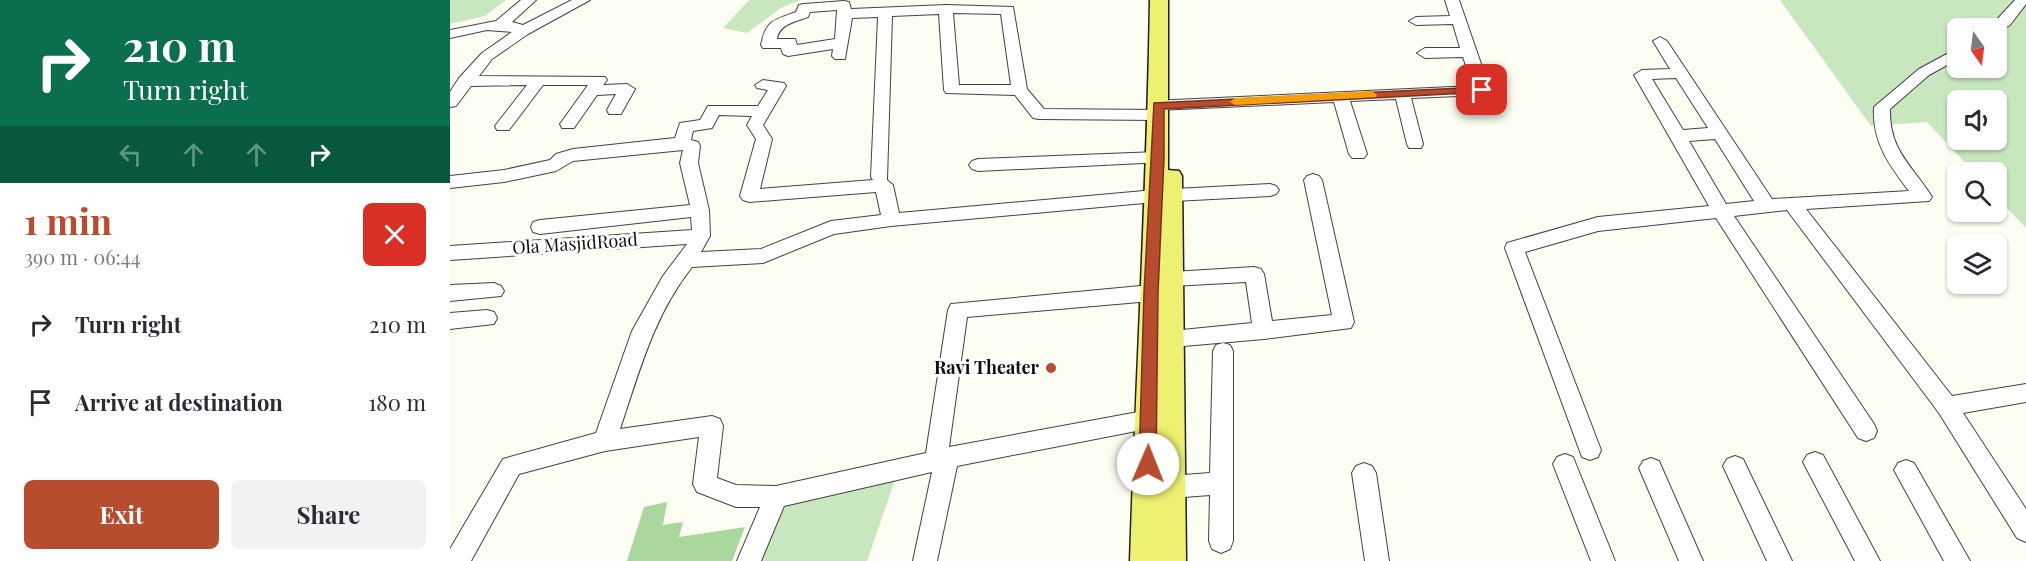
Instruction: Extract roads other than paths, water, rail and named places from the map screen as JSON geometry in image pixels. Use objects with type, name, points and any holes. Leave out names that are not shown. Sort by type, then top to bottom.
[{"type":"main road","points":[[1159,0],[1163,195],[1151,293],[1171,487],[1171,561]]},
{"type":"main road","points":[[1145,561],[1149,420],[1172,339],[1172,279],[1158,158],[1171,0]]},
{"type":"street","points":[[500,25],[529,0]]},
{"type":"street","points":[[845,14],[946,9],[1008,10],[1019,90],[1039,114],[1482,90],[1452,0]]},
{"type":"street","points":[[2007,19],[2022,0]]},
{"type":"street","points":[[450,102],[487,56],[523,31],[579,1]]},
{"type":"street","points":[[844,5],[845,14],[840,50],[788,51],[790,42],[768,45],[771,30],[779,23],[803,14],[804,8],[844,5]]},
{"type":"street","points":[[946,9],[952,90],[1019,90]]},
{"type":"street","points":[[880,177],[885,12]]},
{"type":"street","points":[[1416,21],[1460,20]]},
{"type":"street","points":[[450,34],[500,25],[515,26],[523,31]]},
{"type":"street","points":[[1660,41],[1767,206]]},
{"type":"street","points":[[1425,53],[1470,52]]},
{"type":"street","points":[[1590,450],[1514,248],[1598,224],[1792,203],[1923,197],[1886,147],[1880,126],[1882,107],[1924,72],[1947,58]]},
{"type":"street","points":[[1681,74],[1642,75],[1722,212],[1866,431]]},
{"type":"street","points":[[503,126],[540,80]]},
{"type":"street","points":[[465,81],[599,80],[568,124]]},
{"type":"street","points":[[763,85],[778,86],[755,125],[764,139],[749,196],[884,185],[891,220]]},
{"type":"street","points":[[594,90],[627,89],[615,110]]},
{"type":"street","points":[[1402,93],[1415,144]]},
{"type":"street","points":[[1340,96],[1358,154]]},
{"type":"street","points":[[682,144],[686,128],[706,124],[714,110],[762,111]]},
{"type":"street","points":[[1678,136],[1720,133]]},
{"type":"street","points":[[450,182],[556,165],[562,158],[573,155],[682,144],[692,146],[689,163],[700,210],[701,236],[687,260],[670,282],[642,331],[605,441]]},
{"type":"street","points":[[978,165],[1158,158]]},
{"type":"street","points":[[1172,339],[1344,322],[1313,180]]},
{"type":"street","points":[[687,260],[763,256],[831,228],[891,220],[1163,195],[1270,190]]},
{"type":"street","points":[[1792,203],[1947,406],[2026,530]]},
{"type":"street","points":[[540,227],[700,210]]},
{"type":"street","name":"Ola MasjidRoad","points":[[450,253],[701,236]]},
{"type":"street","points":[[1172,279],[1254,274],[1263,331]]},
{"type":"street","points":[[450,293],[494,291]]},
{"type":"street","points":[[925,561],[942,460],[958,310],[1151,293]]},
{"type":"street","points":[[450,321],[487,318]]},
{"type":"street","points":[[1221,541],[1224,351]]},
{"type":"street","points":[[1947,406],[2026,393]]},
{"type":"street","points":[[457,561],[511,466],[605,441],[712,426],[705,484],[736,496],[776,496],[942,460],[1149,420]]},
{"type":"street","points":[[1815,462],[1868,561]]},
{"type":"street","points":[[1565,464],[1603,561]]},
{"type":"street","points":[[1735,466],[1780,561]]},
{"type":"street","points":[[1650,468],[1691,561]]},
{"type":"street","points":[[1906,470],[1958,561]]},
{"type":"street","points":[[1364,473],[1377,561]]},
{"type":"street","points":[[1171,487],[1222,483]]},
{"type":"street","points":[[749,561],[776,496]]},
{"type":"place","name":"Ravi Theater","points":[[1051,368]]}]
